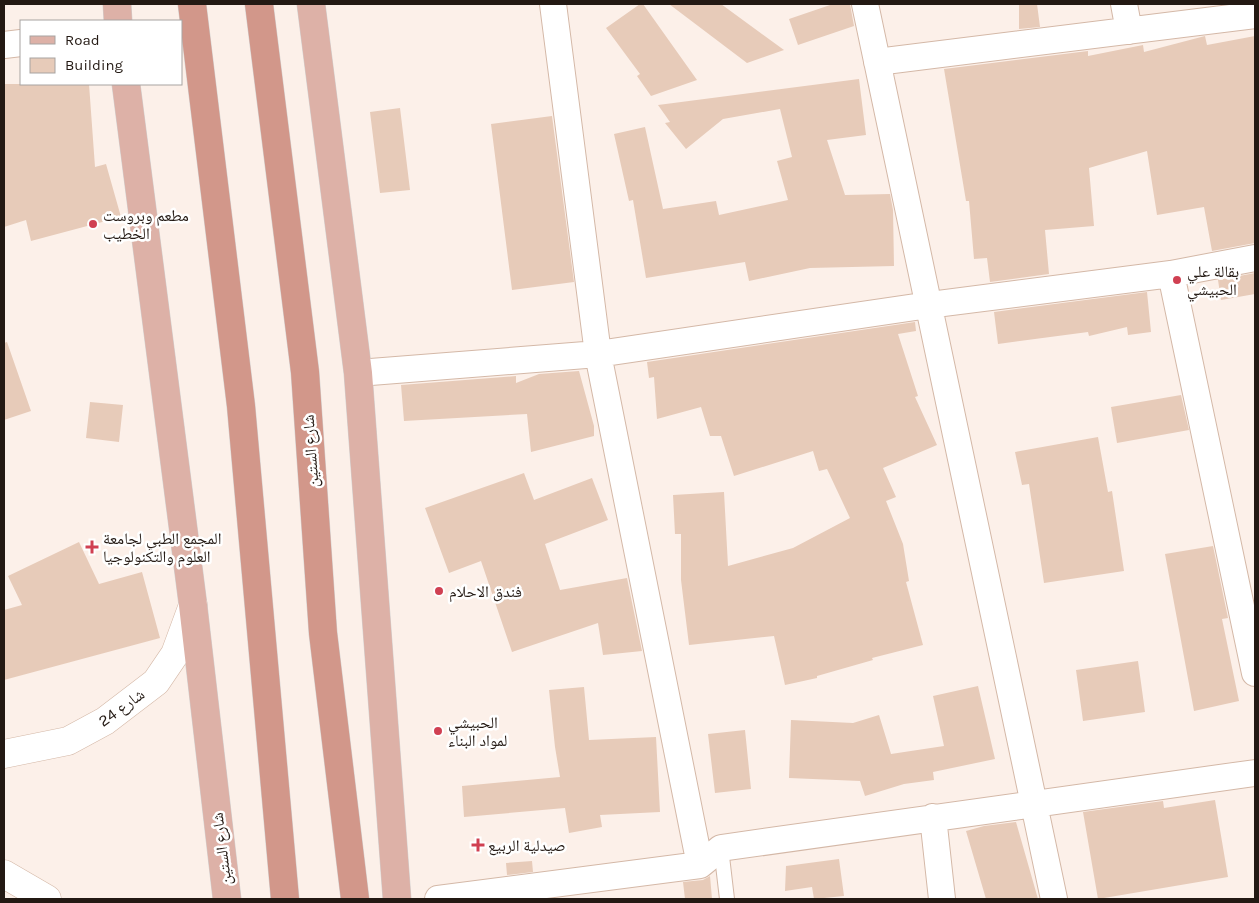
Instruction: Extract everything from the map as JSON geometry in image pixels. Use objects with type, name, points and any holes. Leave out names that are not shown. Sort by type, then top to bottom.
[{"type":"highway","points":[[192,4],[241,406],[286,899]]},
{"type":"highway","name":"شارع الستين","points":[[260,4],[305,372],[324,633],[355,899]]},
{"type":"main road","points":[[117,4],[118,20]]},
{"type":"main road","points":[[311,4],[358,373],[397,899]]},
{"type":"main road","name":"شارع الستين","points":[[126,85],[193,605],[227,899]]},
{"type":"street","points":[[553,4],[598,354],[700,865]]},
{"type":"street","points":[[865,4],[1054,899]]},
{"type":"street","points":[[1124,4],[1129,31]]},
{"type":"street","points":[[877,62],[1255,15]]},
{"type":"street","points":[[4,45],[20,43]]},
{"type":"street","points":[[358,373],[598,354],[929,305],[1171,274],[1255,258]]},
{"type":"street","points":[[1171,274],[1255,673]]},
{"type":"street","name":"شارع 24","points":[[4,754],[68,741],[105,721],[156,682],[175,654],[193,605]]},
{"type":"street","points":[[438,899],[700,865],[721,848],[1255,773]]},
{"type":"street","points":[[933,818],[942,899]]},
{"type":"street","points":[[4,874],[47,899]]},
{"type":"lane","points":[[721,848],[727,899]]},
{"type":"building","points":[[640,4],[643,4],[697,80],[651,96],[637,76],[640,74],[606,28]]},
{"type":"building","points":[[669,4],[721,4],[784,50],[747,63]]},
{"type":"building","points":[[833,4],[850,4],[854,26],[798,45],[789,19]]},
{"type":"building","points":[[1019,4],[1037,4],[1040,27],[1019,29]]},
{"type":"building","points":[[1205,36],[1207,45],[1255,36],[1255,243],[1212,251],[1204,207],[1157,215],[1147,151],[1089,168],[1094,226],[1045,230],[1049,274],[990,282],[987,258],[974,259],[969,201],[966,201],[944,69],[1088,51],[1088,56],[1143,45],[1144,52]]},
{"type":"building","points":[[859,79],[866,135],[827,140],[845,195],[890,194],[893,210],[894,266],[810,268],[749,281],[745,262],[646,278],[633,200],[629,201],[614,134],[645,127],[663,209],[716,201],[719,215],[788,200],[777,161],[792,157],[780,109],[723,119],[686,149],[665,123],[670,122],[658,105]]},
{"type":"building","points":[[4,84],[89,85],[95,167],[106,164],[121,217],[31,241],[26,220],[4,227]]},
{"type":"building","points":[[400,108],[410,190],[380,193],[370,112]]},
{"type":"building","points":[[552,116],[574,282],[512,290],[491,124]]},
{"type":"building","points":[[1255,273],[1255,294],[1221,300],[1218,280]]},
{"type":"building","points":[[1147,292],[1151,332],[1128,335],[1127,327],[1089,336],[1088,332],[998,344],[994,312]]},
{"type":"building","points":[[915,322],[916,331],[898,334],[918,396],[915,397],[937,445],[883,468],[896,497],[886,501],[903,544],[909,581],[906,582],[923,645],[872,658],[873,660],[817,676],[817,678],[785,685],[774,636],[689,645],[681,580],[681,534],[675,534],[673,495],[724,492],[728,566],[793,548],[850,518],[827,469],[819,471],[813,451],[734,476],[721,436],[710,436],[701,407],[657,419],[654,377],[649,378],[647,362]]},
{"type":"building","points":[[7,342],[31,411],[4,420],[4,343]]},
{"type":"building","points":[[579,371],[594,426],[594,436],[531,452],[527,414],[404,421],[401,385],[516,376],[516,383],[539,374]]},
{"type":"building","points":[[1181,395],[1189,430],[1117,443],[1111,407]]},
{"type":"building","points":[[90,402],[123,405],[119,442],[86,438]]},
{"type":"building","points":[[1098,437],[1108,492],[1112,491],[1124,571],[1044,583],[1029,484],[1022,485],[1015,452]]},
{"type":"building","points":[[524,473],[534,500],[592,478],[608,520],[545,544],[560,590],[627,578],[642,651],[603,655],[598,623],[512,652],[481,561],[449,573],[425,508]]},
{"type":"building","points":[[79,542],[99,584],[142,572],[160,638],[4,680],[4,610],[22,605],[8,576]]},
{"type":"building","points":[[1213,546],[1228,618],[1222,619],[1239,701],[1194,711],[1165,554]]},
{"type":"building","points":[[1138,661],[1145,712],[1083,721],[1076,670]]},
{"type":"building","points":[[978,686],[995,759],[933,772],[934,780],[904,784],[865,796],[860,781],[789,778],[791,720],[853,723],[879,715],[891,754],[944,746],[933,696]]},
{"type":"building","points":[[584,687],[589,740],[656,737],[660,812],[600,815],[602,827],[569,833],[565,808],[464,817],[462,786],[560,777],[549,690]]},
{"type":"building","points":[[745,730],[751,789],[715,793],[708,734]]},
{"type":"building","points":[[1215,800],[1228,877],[1098,899],[1083,812],[1163,801],[1164,808]]},
{"type":"building","points":[[1016,822],[1038,899],[986,899],[966,831],[984,826]]},
{"type":"building","points":[[839,859],[844,896],[814,899],[812,887],[785,891],[786,866]]},
{"type":"building","points":[[532,861],[533,872],[507,875],[506,863]]},
{"type":"building","points":[[710,876],[712,899],[685,899],[683,882],[703,880]]},
{"type":"place","name":"مطعم وبروست الخطيب","points":[[93,224]]},
{"type":"place","name":"بقالة علي الحبيشي","points":[[1177,280]]},
{"type":"place","name":"المجمع الطبي لجامعة العلوم والتكنولوجيا","points":[[92,547]]},
{"type":"place","name":"فندق الاحلام","points":[[439,591]]},
{"type":"place","name":"الحبيشي لمواد البناء","points":[[438,731]]},
{"type":"place","name":"صيدلية الربيع","points":[[478,845]]}]
